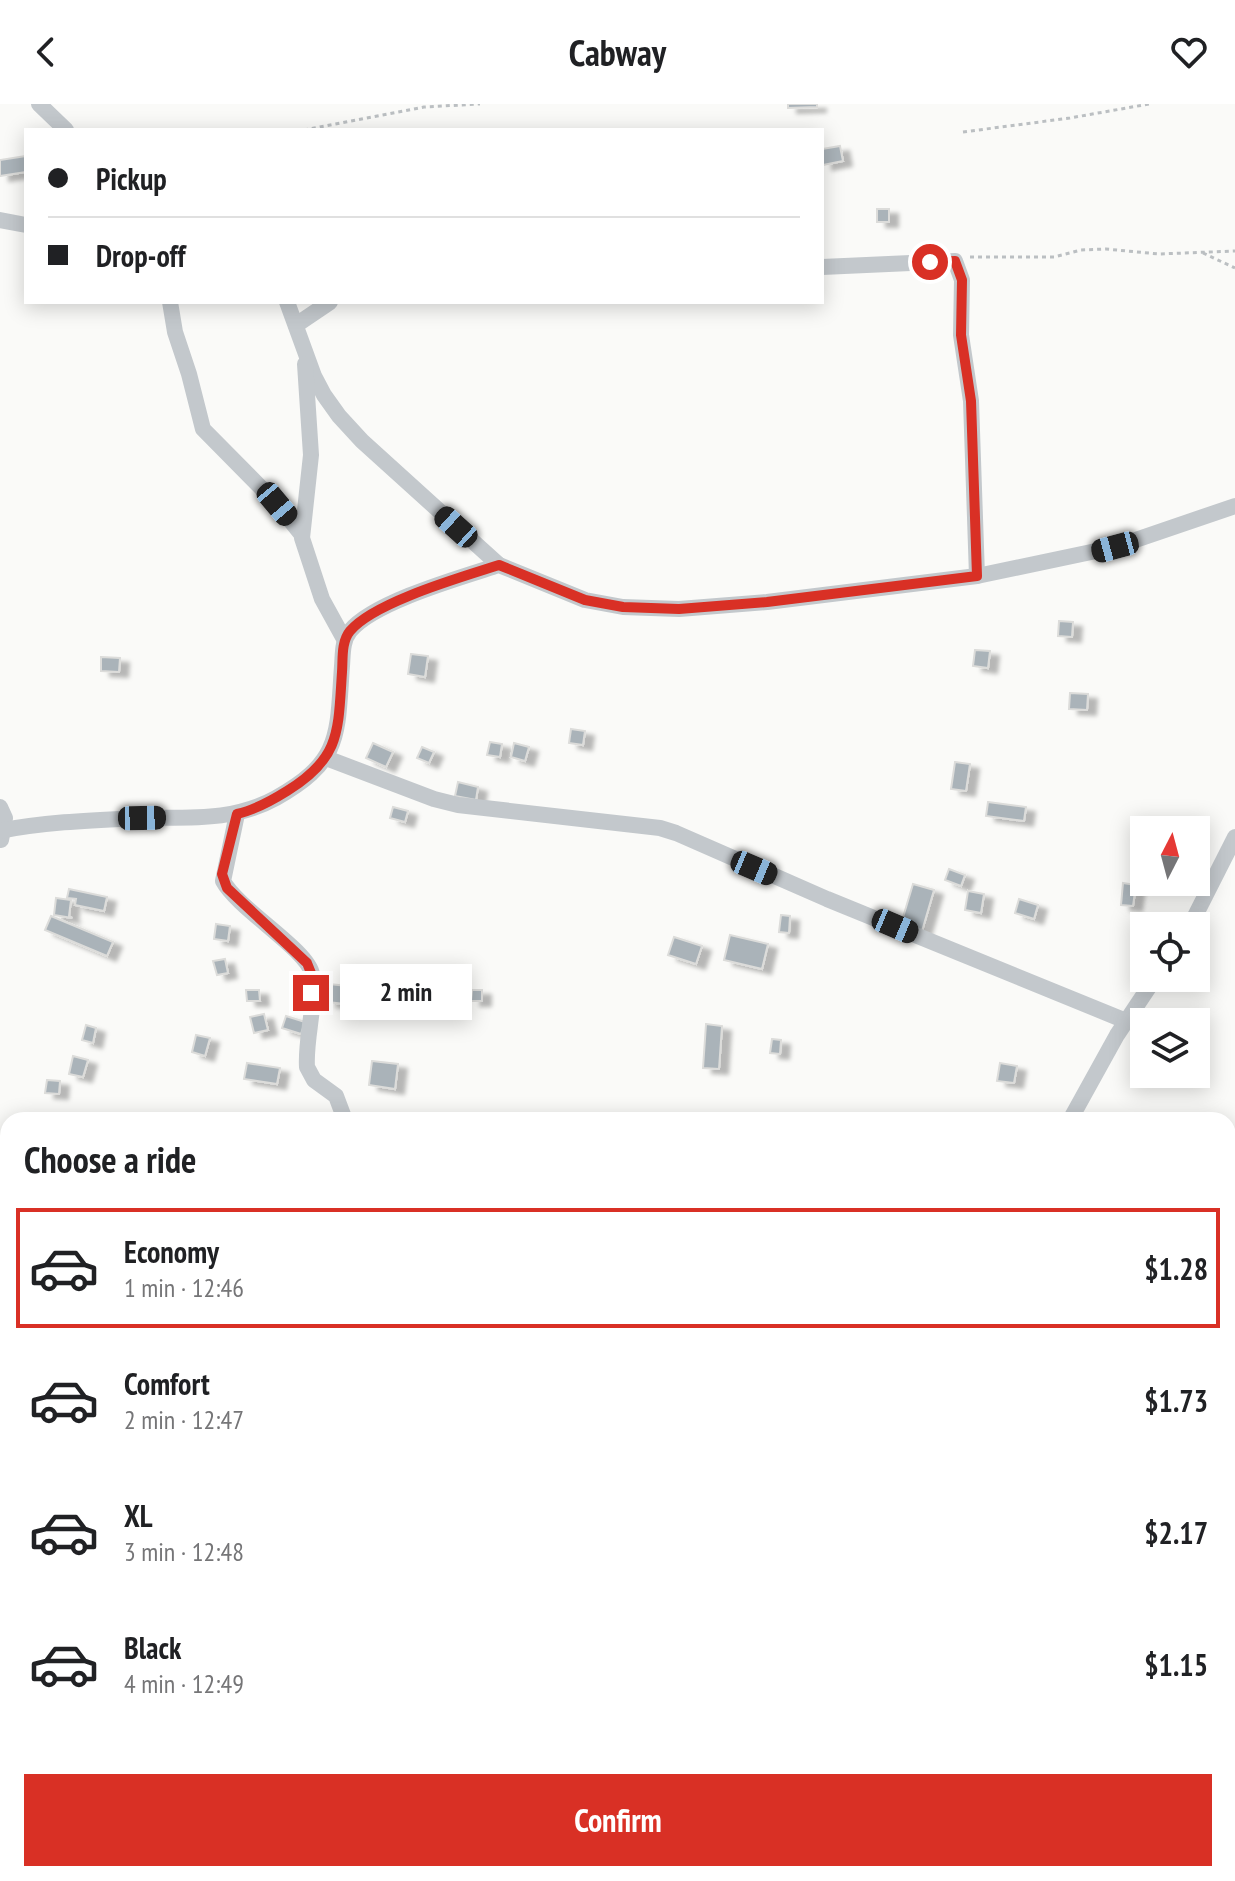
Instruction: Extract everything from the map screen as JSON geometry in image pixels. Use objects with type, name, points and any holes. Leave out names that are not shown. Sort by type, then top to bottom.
[{"type":"street","points":[[39,104],[64,128]]},
{"type":"street","points":[[0,220],[24,225]]},
{"type":"street","points":[[824,267],[955,261],[962,280],[961,335],[971,401],[977,576]]},
{"type":"street","points":[[170,304],[175,332],[203,429],[277,504],[302,535]]},
{"type":"street","points":[[288,304],[324,395],[362,441],[499,565],[585,600],[623,607],[679,609],[767,602],[977,576],[1115,547],[1235,506]]},
{"type":"street","points":[[296,325],[327,304]]},
{"type":"street","points":[[0,807],[5,818],[1,834],[109,820],[237,814],[262,805],[299,784],[315,772],[326,758],[336,728],[344,639],[313,579],[302,535],[311,443],[305,351]]},
{"type":"street","points":[[344,639],[355,625],[379,610],[499,565]]},
{"type":"street","points":[[326,758],[458,805],[660,828],[676,833],[827,899],[1126,1021]]},
{"type":"street","points":[[237,814],[222,874],[223,881],[238,900],[302,956],[311,970],[307,1067],[314,1080],[336,1096],[342,1112]]},
{"type":"street","points":[[1197,912],[1235,837]]},
{"type":"street","points":[[1075,1112],[1146,992]]},
{"type":"path","points":[[314,128],[424,107],[481,104]]},
{"type":"path","points":[[963,132],[1149,104]]},
{"type":"path","points":[[955,261],[977,256],[1054,257],[1081,250],[1106,249],[1159,254],[1235,251]]},
{"type":"path","points":[[1203,253],[1235,268]]},
{"type":"building","points":[[788,104],[817,104],[817,107],[788,108]]},
{"type":"building","points":[[840,146],[843,161],[824,165],[824,149]]},
{"type":"building","points":[[24,156],[24,172],[0,176],[0,160]]},
{"type":"building","points":[[877,209],[889,209],[889,222],[877,222]]},
{"type":"building","points":[[1059,621],[1073,622],[1072,637],[1058,636]]},
{"type":"building","points":[[975,650],[990,651],[988,668],[973,666]]},
{"type":"building","points":[[411,654],[428,656],[425,677],[408,674]]},
{"type":"building","points":[[101,657],[120,658],[119,672],[101,671]]},
{"type":"building","points":[[1070,693],[1088,694],[1087,710],[1069,709]]},
{"type":"building","points":[[571,729],[585,731],[583,745],[569,743]]},
{"type":"building","points":[[490,742],[502,744],[500,757],[487,755]]},
{"type":"building","points":[[373,743],[393,752],[386,767],[366,758]]},
{"type":"building","points":[[514,743],[529,747],[525,761],[511,757]]},
{"type":"building","points":[[422,747],[434,752],[429,763],[417,758]]},
{"type":"building","points":[[955,762],[970,764],[966,791],[951,789]]},
{"type":"building","points":[[458,782],[478,787],[476,800],[455,796]]},
{"type":"building","points":[[988,802],[1026,807],[1024,821],[986,816]]},
{"type":"building","points":[[393,807],[408,811],[405,822],[390,818]]},
{"type":"building","points":[[949,869],[965,875],[961,886],[945,880]]},
{"type":"building","points":[[1123,883],[1130,884],[1130,896],[1134,896],[1133,906],[1121,905]]},
{"type":"building","points":[[913,884],[934,890],[922,931],[901,924]]},
{"type":"building","points":[[69,889],[107,897],[104,911],[75,905],[76,899],[67,898]]},
{"type":"building","points":[[968,891],[984,894],[981,913],[965,910]]},
{"type":"building","points":[[56,898],[71,900],[69,916],[72,918],[54,915]]},
{"type":"building","points":[[1019,899],[1038,905],[1034,919],[1015,913]]},
{"type":"building","points":[[781,915],[790,916],[789,933],[779,932]]},
{"type":"building","points":[[51,916],[113,942],[107,956],[45,930]]},
{"type":"building","points":[[216,924],[230,926],[228,941],[214,939]]},
{"type":"building","points":[[730,935],[768,944],[762,969],[724,960]]},
{"type":"building","points":[[674,937],[702,946],[696,964],[668,955]]},
{"type":"building","points":[[225,959],[228,973],[217,975],[213,961]]},
{"type":"building","points":[[329,984],[357,987],[355,1005],[327,1002]]},
{"type":"building","points":[[246,990],[259,990],[260,1001],[247,1001]]},
{"type":"building","points":[[472,990],[482,990],[482,1001],[471,1001]]},
{"type":"building","points":[[264,1014],[268,1030],[254,1033],[250,1017]]},
{"type":"building","points":[[286,1016],[305,1022],[301,1034],[282,1028]]},
{"type":"building","points":[[706,1024],[722,1026],[719,1069],[703,1068]]},
{"type":"building","points":[[86,1025],[96,1028],[93,1043],[82,1040]]},
{"type":"building","points":[[196,1035],[210,1038],[205,1056],[192,1052]]},
{"type":"building","points":[[772,1039],[781,1040],[780,1054],[770,1053]]},
{"type":"building","points":[[73,1056],[88,1060],[83,1077],[69,1074]]},
{"type":"building","points":[[372,1061],[398,1064],[395,1089],[369,1085]]},
{"type":"building","points":[[247,1063],[280,1068],[277,1084],[244,1079]]},
{"type":"building","points":[[1000,1063],[1017,1066],[1014,1083],[997,1081]]},
{"type":"building","points":[[47,1080],[60,1081],[59,1094],[45,1093]]},
{"type":"route","points":[[311,993],[313,978],[302,956],[227,888],[222,874],[237,814],[262,805],[299,784],[315,772],[329,753],[339,711],[344,639],[355,625],[366,618],[428,590],[499,565],[585,600],[623,607],[679,609],[767,602],[977,576],[970,385],[961,335],[962,280],[955,261],[930,262]]}]
